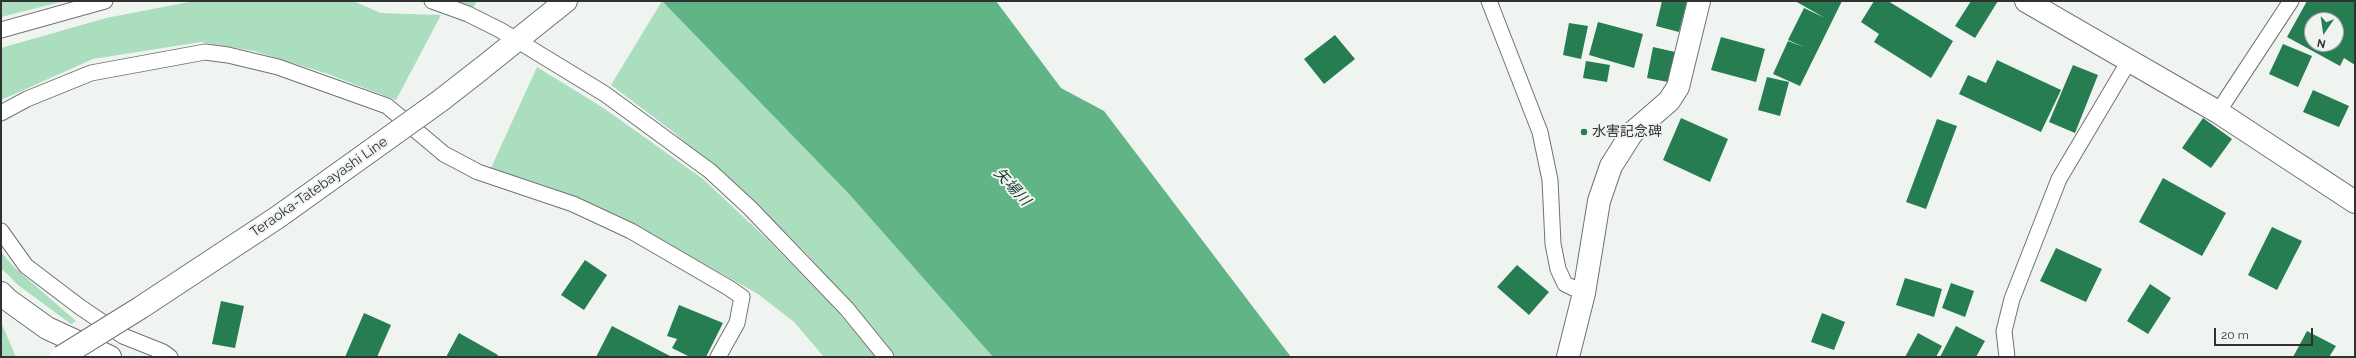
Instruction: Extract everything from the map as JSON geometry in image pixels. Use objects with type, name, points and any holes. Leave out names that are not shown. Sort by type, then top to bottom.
[{"type":"street","points":[[1568,357],[1584,293],[1599,201],[1611,166],[1632,134],[1669,101],[1678,87],[1699,1]]},
{"type":"street","points":[[2026,1],[2218,112],[2355,202]]},
{"type":"street","name":"Teraoka-Tatebayashi Line","points":[[61,357],[140,308],[278,217],[440,101],[560,6]]},
{"type":"street","points":[[1,292],[8,300],[47,328],[110,357]]},
{"type":"lane","points":[[1,30],[105,1]]},
{"type":"lane","points":[[432,1],[468,14],[516,40],[605,94],[710,171],[750,208],[847,309],[886,357]]},
{"type":"lane","points":[[1489,1],[1540,132],[1550,180],[1553,244],[1558,269],[1565,284],[1584,293]]},
{"type":"lane","points":[[2218,112],[2291,1]]},
{"type":"lane","points":[[1,113],[27,98],[91,73],[205,52],[228,55],[293,72],[387,106],[444,154],[471,169],[498,180],[573,204],[631,231],[729,288],[742,297],[737,323],[718,357]]},
{"type":"lane","points":[[2007,357],[2004,331],[2012,299],[2058,179],[2129,61]]},
{"type":"lane","points":[[1,231],[26,266],[80,307],[123,336],[163,352],[170,357]]},
{"type":"shaded area","points":[[1,1],[65,1],[1,17]]},
{"type":"shaded area","points":[[353,1],[381,13],[441,15],[396,100],[325,73],[254,51],[201,42],[93,59],[1,100],[1,48],[106,18],[189,2]]},
{"type":"shaded area","points":[[455,1],[477,1],[473,8]]},
{"type":"shaded area","points":[[662,1],[849,194],[993,357],[895,357],[808,255],[754,202],[672,131],[611,85]]},
{"type":"shaded area","points":[[537,67],[605,109],[703,179],[769,241],[840,314],[876,357],[824,357],[794,322],[758,294],[619,216],[543,185],[491,168]]},
{"type":"shaded area","points":[[1,252],[15,268],[76,321],[71,324],[18,285],[1,268]]},
{"type":"shaded area","points":[[1,322],[16,357],[1,357]]},
{"type":"water","name":"矢場川","points":[[662,1],[996,1],[1061,88],[1104,111],[1291,357],[993,357],[849,194]]},
{"type":"building","points":[[1662,1],[1687,1],[1679,32],[1656,26]]},
{"type":"building","points":[[1795,1],[1842,1],[1800,86],[1773,74],[1788,41],[1804,47],[1788,40],[1804,8],[1825,18]]},
{"type":"building","points":[[1874,1],[1888,1],[1953,41],[1931,78],[1874,42],[1879,34],[1861,22]]},
{"type":"building","points":[[1971,1],[1998,1],[1975,38],[1955,26]]},
{"type":"building","points":[[2307,1],[2355,1],[2355,65],[2344,58],[2340,66],[2314,52],[2344,52],[2344,12],[2304,12],[2304,46],[2287,37]]},
{"type":"building","points":[[1598,22],[1643,34],[1634,68],[1589,55]]},
{"type":"building","points":[[1569,23],[1588,26],[1581,59],[1563,55]]},
{"type":"building","points":[[1335,35],[1355,59],[1324,84],[1304,59]]},
{"type":"building","points":[[1721,37],[1765,49],[1756,82],[1711,70]]},
{"type":"building","points":[[2283,44],[2312,56],[2298,87],[2269,74]]},
{"type":"building","points":[[1653,47],[1675,52],[1668,82],[1647,78]]},
{"type":"building","points":[[1997,60],[2061,90],[2041,132],[1959,94],[1968,75],[1986,83]]},
{"type":"building","points":[[1586,61],[1610,65],[1607,82],[1583,78]]},
{"type":"building","points":[[2073,65],[2098,75],[2075,133],[2049,122]]},
{"type":"building","points":[[1767,77],[1789,82],[1780,116],[1758,110]]},
{"type":"building","points":[[2313,90],[2349,106],[2339,127],[2303,112]]},
{"type":"building","points":[[1681,118],[1728,139],[1710,182],[1663,160]]},
{"type":"building","points":[[2203,118],[2232,139],[2211,168],[2182,148]]},
{"type":"building","points":[[1937,119],[1957,126],[1926,209],[1906,202]]},
{"type":"building","points":[[2163,178],[2226,213],[2202,256],[2139,222]]},
{"type":"building","points":[[2272,227],[2302,241],[2277,290],[2248,275]]},
{"type":"building","points":[[2056,248],[2102,269],[2086,302],[2040,281]]},
{"type":"building","points":[[585,260],[607,275],[584,310],[561,295]]},
{"type":"building","points":[[1517,265],[1549,292],[1529,315],[1497,287]]},
{"type":"building","points":[[1905,278],[1942,289],[1934,317],[1896,305]]},
{"type":"building","points":[[1951,283],[1974,291],[1965,317],[1942,308]]},
{"type":"building","points":[[2150,284],[2171,298],[2148,334],[2127,321]]},
{"type":"building","points":[[221,301],[244,306],[235,348],[212,344]]},
{"type":"building","points":[[679,305],[723,323],[706,357],[690,357],[672,348],[677,339],[667,336]]},
{"type":"building","points":[[364,313],[391,325],[377,357],[345,357]]},
{"type":"building","points":[[1822,313],[1845,322],[1834,350],[1811,342]]},
{"type":"building","points":[[612,326],[672,357],[596,357]]},
{"type":"building","points":[[1956,326],[1985,341],[1976,357],[1940,357]]},
{"type":"building","points":[[2307,331],[2336,346],[2329,357],[2293,357]]},
{"type":"building","points":[[459,333],[498,355],[497,357],[446,357]]},
{"type":"building","points":[[1918,333],[1942,346],[1936,357],[1905,357]]},
{"type":"place","name":"水害記念碑","points":[[1584,132]]}]
